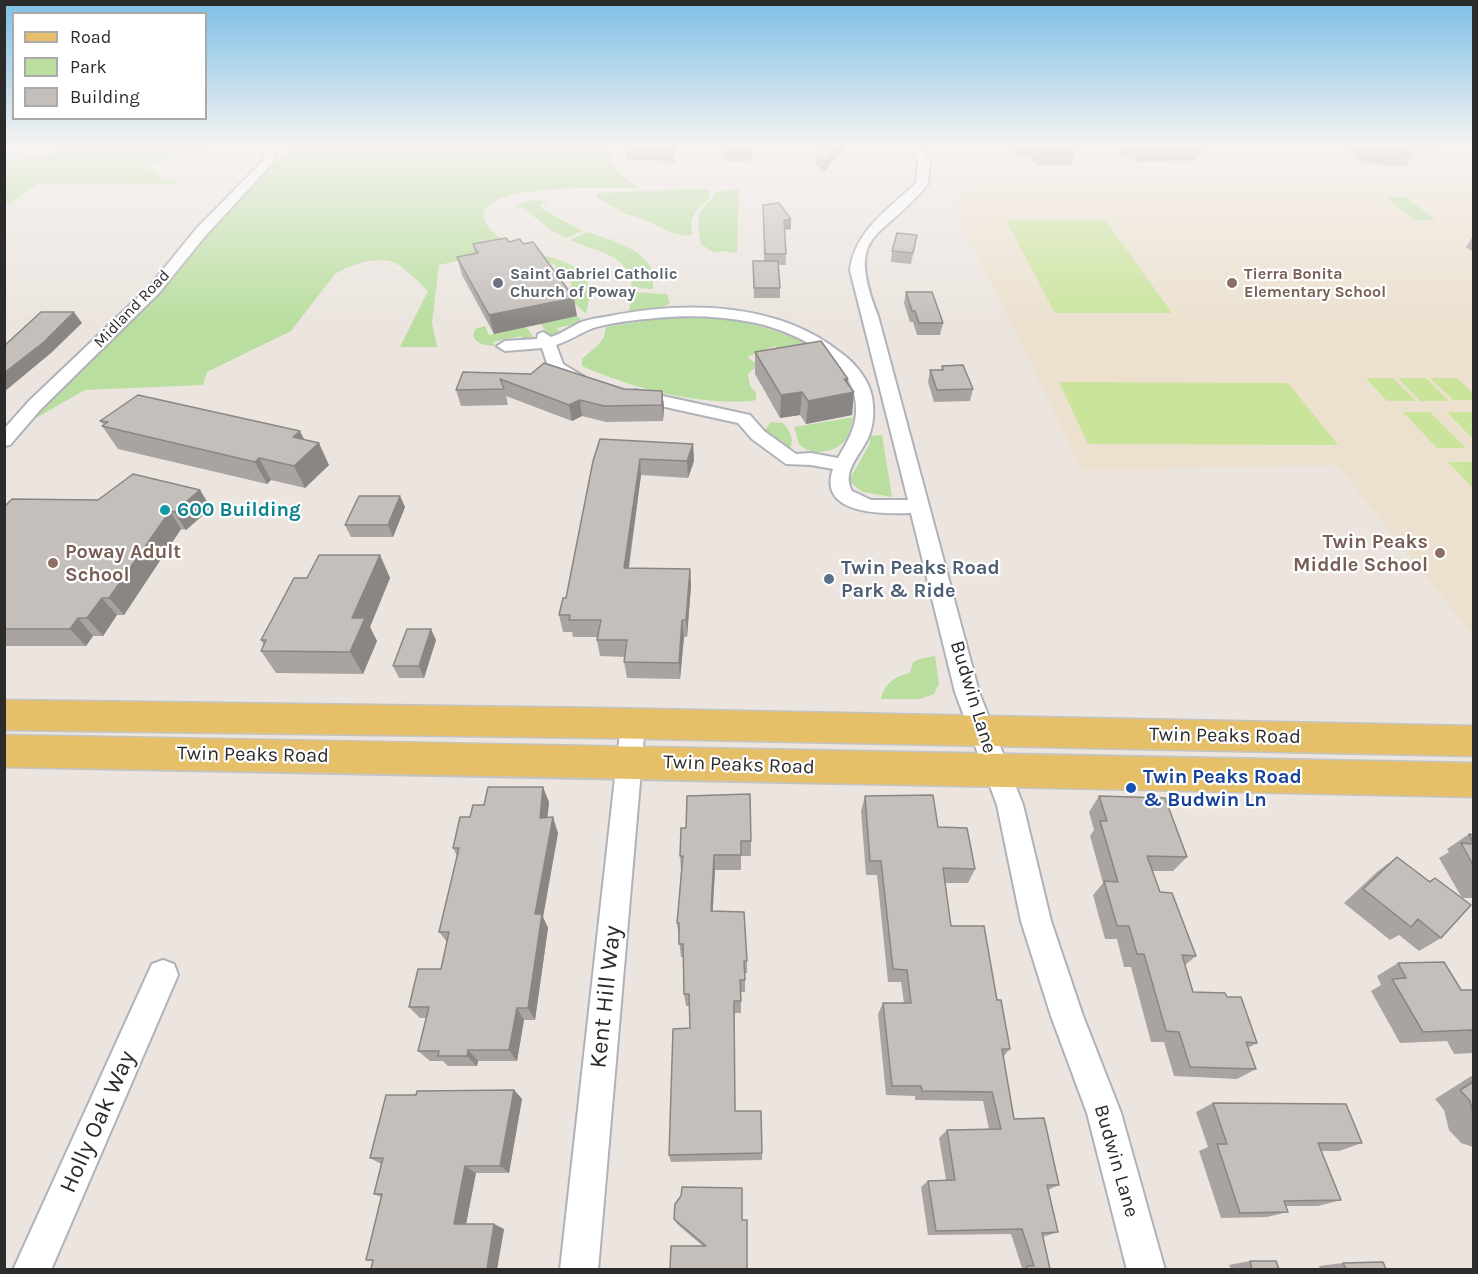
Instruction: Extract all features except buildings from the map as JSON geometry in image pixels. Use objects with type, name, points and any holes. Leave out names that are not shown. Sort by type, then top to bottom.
[{"type":"main road","name":"Twin Peaks Road","points":[[4,715],[633,724],[1473,741]]},
{"type":"main road","name":"Twin Peaks Road","points":[[4,751],[630,761],[1473,780]]},
{"type":"street","name":"Midland Road","points":[[4,441],[35,405],[154,290],[201,232],[229,203]]},
{"type":"street","name":"Budwin Lane","points":[[900,203],[863,241],[856,255],[860,291],[871,316],[967,692],[1010,805],[1036,921],[1067,1016],[1104,1113],[1146,1269]]},
{"type":"street","points":[[506,346],[567,336],[586,326],[612,321],[683,313],[733,315],[773,324],[818,343],[849,368],[859,384],[865,402],[861,433],[843,465],[839,481],[846,495],[852,501],[871,506],[920,506]]},
{"type":"street","points":[[544,340],[552,352],[555,366],[560,371],[596,385]]},
{"type":"street","points":[[617,391],[744,419],[758,435],[792,460],[811,459],[843,465]]},
{"type":"street","name":"Kent Hill Way","points":[[579,1269],[633,724]]},
{"type":"street","name":"Holly Oak Way","points":[[32,1269],[163,975]]},
{"type":"shaded area","points":[[955,203],[1473,203],[1473,636],[1337,465],[1082,471],[1025,351],[953,210]]},
{"type":"green space","points":[[234,203],[492,203],[488,206],[485,222],[505,242],[463,260],[439,265],[432,323],[437,347],[400,347],[428,291],[399,265],[376,260],[349,267],[335,274],[291,331],[207,372],[203,385],[85,390],[24,425]]},
{"type":"green space","points":[[519,203],[543,203],[540,204],[545,211],[582,231],[566,238],[552,231],[522,207],[514,208]]},
{"type":"green space","points":[[607,203],[704,203],[694,214],[691,223],[693,234],[688,236],[672,233],[641,218],[626,214]]},
{"type":"green space","points":[[707,203],[739,203],[737,253],[721,251],[714,253],[701,244],[698,225],[699,215]]},
{"type":"green space","points":[[1393,203],[1414,203],[1436,220],[1415,220]]},
{"type":"green space","points":[[1006,220],[1105,220],[1172,313],[1055,313]]},
{"type":"green space","points":[[587,232],[622,244],[638,253],[651,268],[653,289],[632,288],[630,276],[618,261],[610,255],[570,240]]},
{"type":"green space","points":[[534,252],[572,265],[584,275],[588,281],[587,294],[590,295],[586,314],[576,304],[570,303],[568,290],[572,284],[565,275],[554,272],[556,265],[538,259]]},
{"type":"green space","points":[[632,292],[667,294],[670,303],[660,310],[621,313],[629,311]]},
{"type":"green space","points":[[577,316],[584,322],[557,328],[560,333],[549,336],[541,324]]},
{"type":"green space","points":[[704,317],[761,326],[815,347],[782,353],[775,346],[747,357],[758,365],[748,374],[750,386],[756,393],[756,399],[753,401],[731,402],[666,394],[623,382],[582,366],[582,359],[599,344],[604,337],[606,327],[661,318]]},
{"type":"green space","points":[[485,326],[489,335],[526,327],[535,339],[524,341],[521,336],[493,342],[495,346],[485,345],[479,343],[473,336],[475,329]]},
{"type":"green space","points":[[1366,378],[1393,378],[1416,401],[1387,401]]},
{"type":"green space","points":[[1398,378],[1426,378],[1449,401],[1420,401]]},
{"type":"green space","points":[[1430,378],[1457,378],[1473,393],[1473,400],[1453,400]]},
{"type":"green space","points":[[1059,382],[1288,383],[1338,445],[1088,444]]},
{"type":"green space","points":[[1403,412],[1430,412],[1466,448],[1437,448]]},
{"type":"green space","points":[[1447,412],[1473,412],[1473,439]]},
{"type":"green space","points":[[854,417],[849,434],[836,448],[817,452],[810,451],[799,444],[794,427]]},
{"type":"green space","points":[[771,422],[783,423],[792,438],[790,448],[764,431]]},
{"type":"green space","points":[[882,435],[892,497],[863,492],[851,483],[851,477],[870,443],[870,436]]},
{"type":"green space","points":[[1448,462],[1473,462],[1473,488]]},
{"type":"green space","points":[[935,656],[939,684],[934,694],[920,699],[881,699],[891,682],[910,673],[913,662]]},
{"type":"place","name":"Saint Gabriel Catholic Church of Poway","points":[[498,283]]},
{"type":"place","name":"Tierra Bonita Elementary School","points":[[1232,283]]},
{"type":"place","name":"600 Building","points":[[165,510]]},
{"type":"place","name":"Twin Peaks Middle School","points":[[1440,553]]},
{"type":"place","name":"Poway Adult School","points":[[53,563]]},
{"type":"place","name":"Twin Peaks Road Park & Ride","points":[[829,579]]},
{"type":"place","name":"Twin Peaks Road & Budwin Ln","points":[[1131,788]]}]
